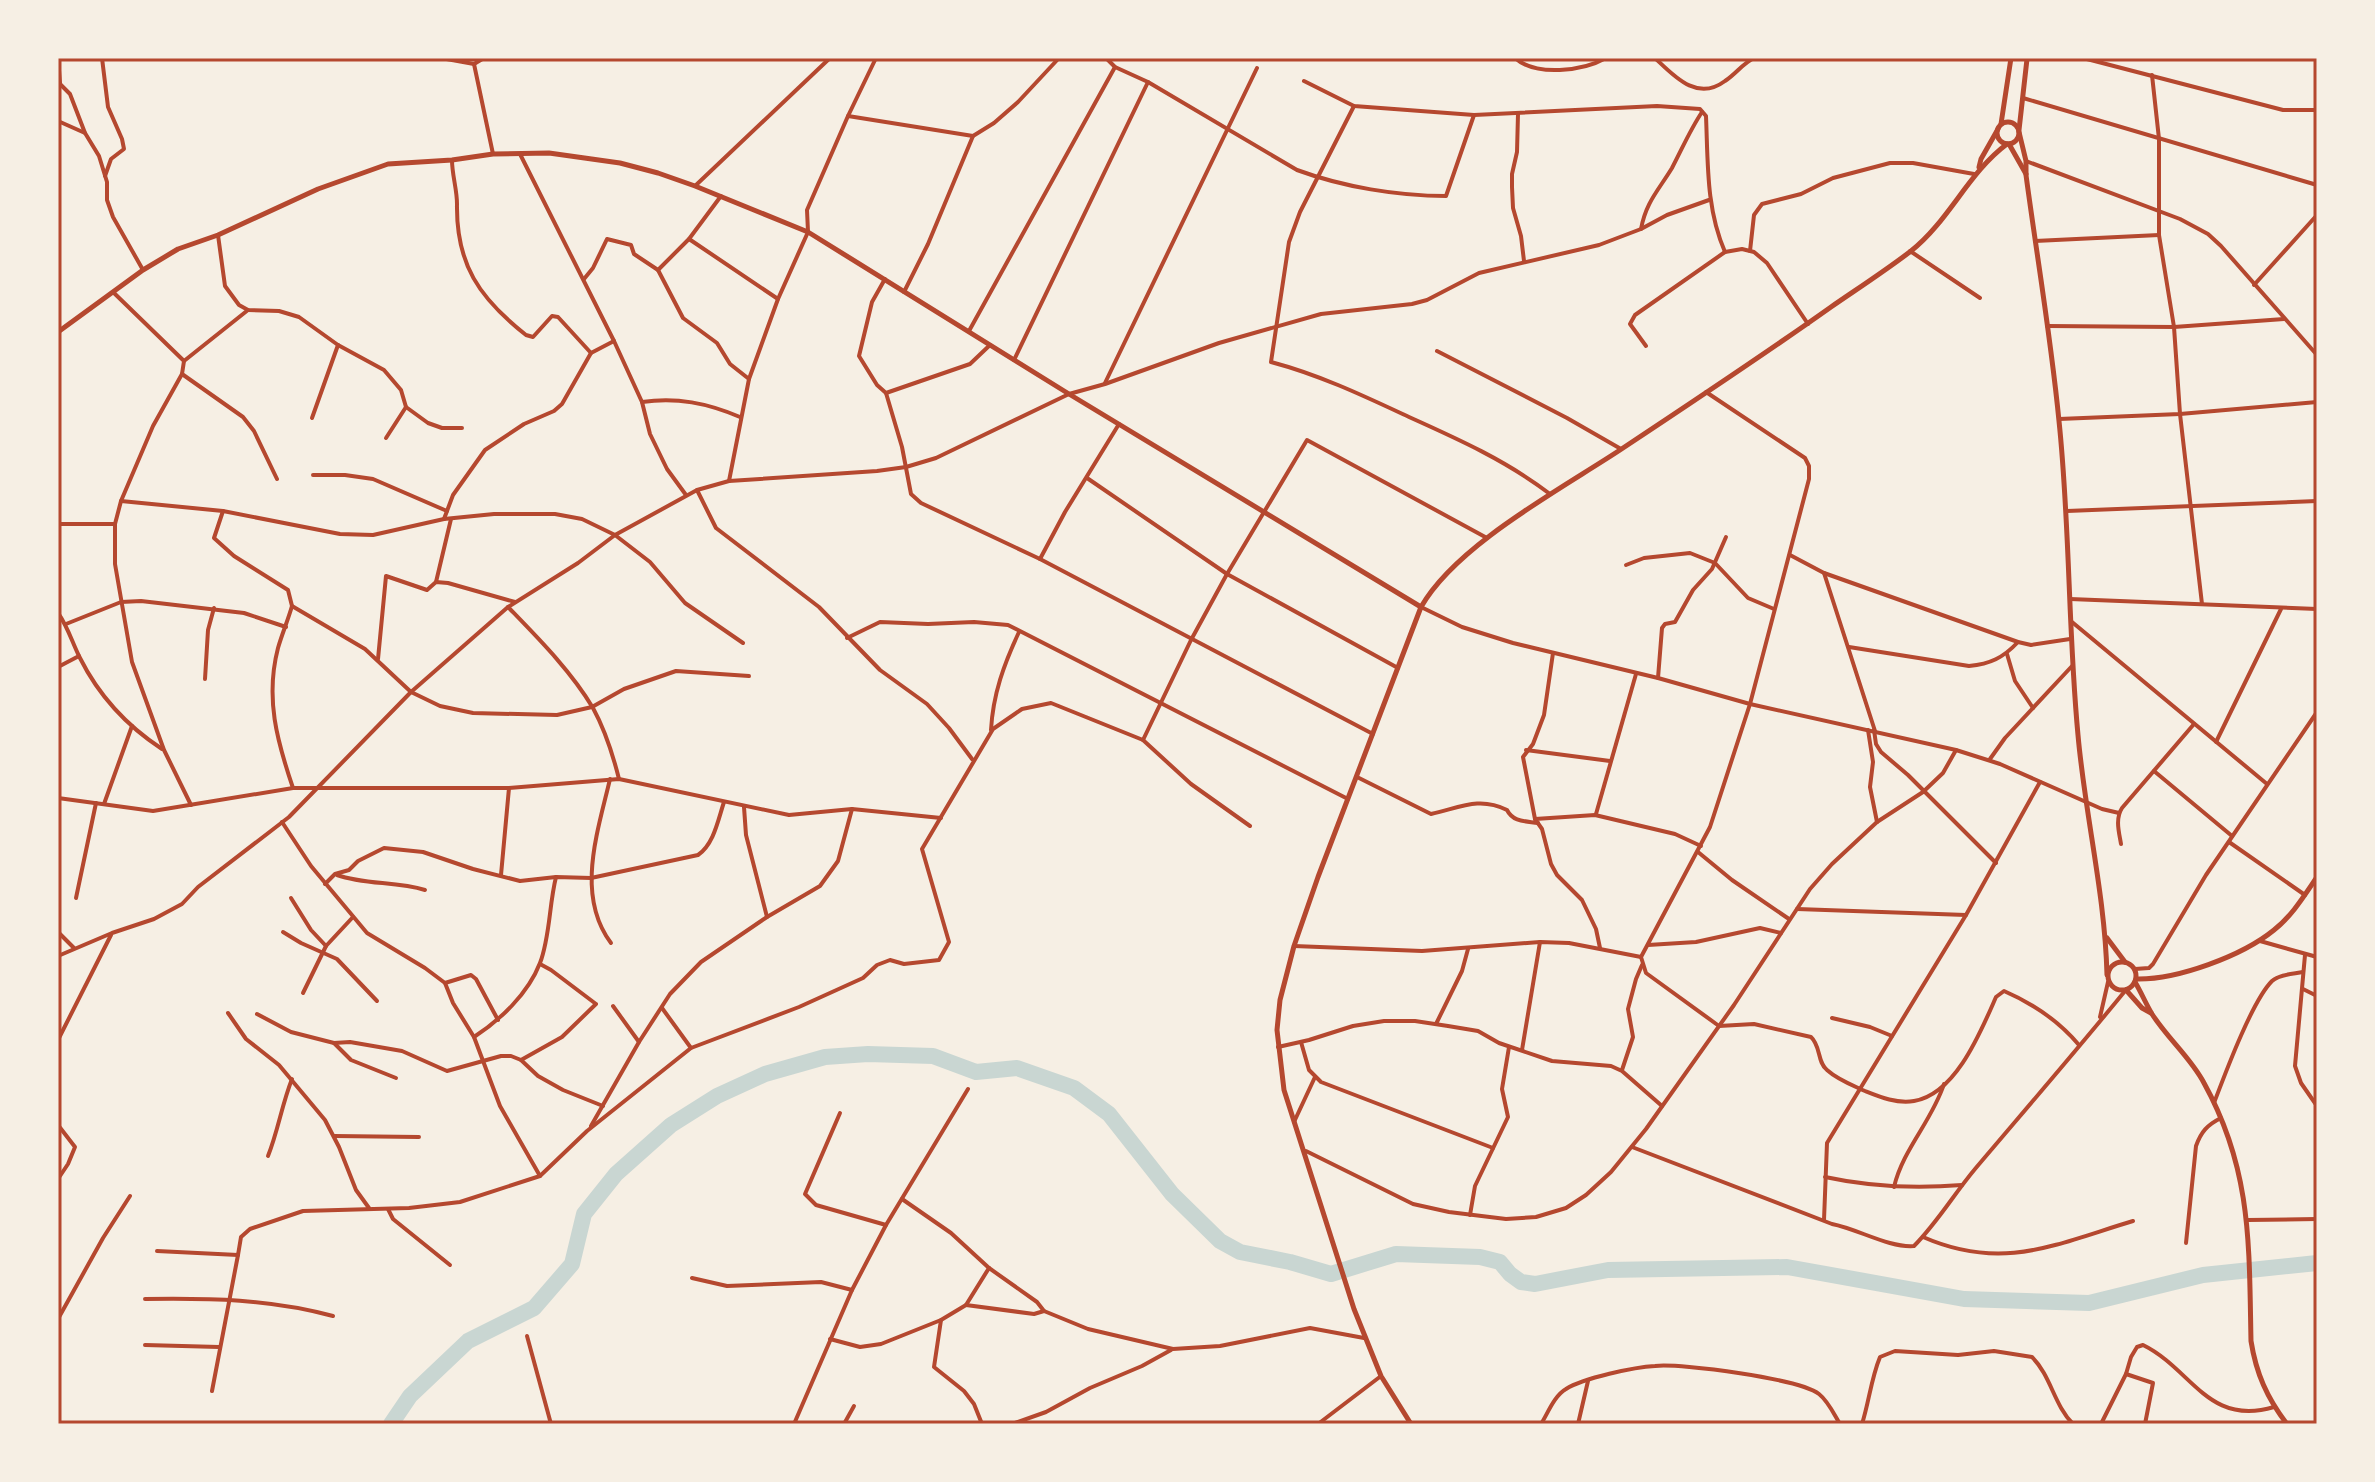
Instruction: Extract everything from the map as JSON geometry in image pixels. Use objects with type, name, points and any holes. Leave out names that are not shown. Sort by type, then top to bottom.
[{"type":"main road","points":[[2019,59],[2019,131],[2026,161],[2059,419],[2067,511],[2070,639],[2085,802],[2106,937],[2108,978],[2115,989],[2125,990],[2151,1013]]},
{"type":"main road","points":[[2019,59],[1998,138],[2008,144],[2026,175]]},
{"type":"main road","points":[[1979,168],[2000,126],[2011,122],[2019,131]]},
{"type":"main road","points":[[1411,1424],[1381,1376],[1364,1338],[1284,1090],[1278,1047],[1280,1000],[1294,946],[1421,607],[1436,586],[1489,539],[1808,324],[1910,251],[1935,227],[1979,168],[2014,142],[2019,131]]},
{"type":"main road","points":[[58,332],[143,270],[178,249],[218,235],[318,189],[388,164],[493,154],[578,156],[658,173],[808,232],[1421,607]]},
{"type":"main road","points":[[2125,990],[2136,980],[2175,975],[2260,941],[2287,918],[2317,877]]},
{"type":"main road","points":[[2106,937],[2125,962],[2135,969],[2136,980],[2151,1013],[2203,1081],[2236,1156],[2248,1220],[2254,1360],[2261,1383],[2287,1424]]},
{"type":"main road","points":[[2108,978],[2116,963],[2125,962]]},
{"type":"street","points":[[58,58],[59,82],[70,94],[85,133],[99,156],[113,217],[143,270]]},
{"type":"street","points":[[102,58],[108,107],[124,149],[111,159],[105,176]]},
{"type":"street","points":[[441,58],[474,64],[484,58]]},
{"type":"street","points":[[529,58],[566,58]]},
{"type":"street","points":[[695,186],[830,58]]},
{"type":"street","points":[[729,481],[749,379],[778,299],[808,232],[807,210],[876,58]]},
{"type":"street","points":[[904,292],[928,244],[973,136],[1018,102],[1059,58]]},
{"type":"street","points":[[1106,58],[1115,67],[1148,82],[1286,165],[1319,178],[1382,190],[1446,196],[1474,115]]},
{"type":"street","points":[[1515,58],[1522,65],[1535,68],[1576,69],[1606,58]]},
{"type":"street","points":[[1655,58],[1681,84],[1707,88],[1720,85],[1740,66],[1754,58]]},
{"type":"street","points":[[2083,58],[2101,60],[2283,110],[2317,110]]},
{"type":"street","points":[[474,64],[493,154]]},
{"type":"street","points":[[969,332],[1115,67]]},
{"type":"street","points":[[1105,384],[1257,68]]},
{"type":"street","points":[[2152,75],[2159,139],[2159,235],[2174,327],[2180,414],[2202,604]]},
{"type":"street","points":[[1304,81],[1354,106],[1474,115],[1692,107],[1706,116],[1709,200],[1715,230],[1725,252]]},
{"type":"street","points":[[1014,360],[1148,82]]},
{"type":"street","points":[[2021,97],[2317,185]]},
{"type":"street","points":[[1354,106],[1300,212],[1289,242],[1271,362],[1335,383],[1446,434],[1491,456],[1551,495]]},
{"type":"street","points":[[1641,229],[1647,203],[1674,164],[1702,112]]},
{"type":"street","points":[[1518,113],[1512,197],[1524,261]]},
{"type":"street","points":[[848,116],[973,136]]},
{"type":"street","points":[[58,121],[85,133]]},
{"type":"street","points":[[520,154],[614,341],[642,402],[667,469],[686,495]]},
{"type":"street","points":[[452,160],[457,203],[456,231],[465,262],[481,293],[526,335],[533,337],[548,319],[558,317],[591,353]]},
{"type":"street","points":[[2026,161],[2161,211],[2208,234],[2317,355]]},
{"type":"street","points":[[1750,251],[1754,215],[1762,204],[1801,194],[1833,178],[1890,163],[1913,163],[1974,174]]},
{"type":"street","points":[[658,270],[689,239],[722,196]]},
{"type":"street","points":[[58,956],[154,919],[182,904],[198,887],[282,822],[411,692],[508,607],[578,563],[615,535],[686,495],[729,481],[906,467],[936,458],[1069,394],[1219,343],[1321,314],[1427,300],[1479,273],[1599,245],[1709,200]]},
{"type":"street","points":[[2254,285],[2317,215]]},
{"type":"street","points":[[2311,222],[2317,227]]},
{"type":"street","points":[[218,235],[225,286],[239,305],[248,310],[279,311],[299,317],[338,345],[384,370],[401,390],[406,407],[428,423],[442,428],[462,428]]},
{"type":"street","points":[[2035,241],[2159,235]]},
{"type":"street","points":[[584,279],[610,238],[631,245],[634,254],[658,270],[683,318],[717,343],[730,364],[749,379]]},
{"type":"street","points":[[689,239],[778,299]]},
{"type":"street","points":[[1646,346],[1630,324],[1635,315],[1725,252],[1742,249],[1754,252],[1773,270],[1808,324]]},
{"type":"street","points":[[1910,251],[1980,298]]},
{"type":"street","points":[[885,279],[872,302],[859,356],[877,385],[886,393],[911,494],[921,503],[1040,559],[1373,734]]},
{"type":"street","points":[[114,293],[184,361]]},
{"type":"street","points":[[191,805],[164,750],[132,662],[115,564],[115,524],[121,501],[153,426],[182,374],[184,361],[248,310]]},
{"type":"street","points":[[2047,326],[2174,327],[2284,319]]},
{"type":"street","points":[[444,519],[470,469],[485,450],[562,404],[591,353],[614,341]]},
{"type":"street","points":[[312,418],[338,345]]},
{"type":"street","points":[[886,393],[970,364],[990,345]]},
{"type":"street","points":[[1437,351],[1621,449]]},
{"type":"street","points":[[182,374],[243,417],[254,431],[277,479]]},
{"type":"street","points":[[1706,392],[1805,458],[1809,466],[1809,479],[1750,704],[1714,815],[1700,849],[1641,957],[1646,973],[1719,1026],[1754,1024],[1811,1037],[1826,1069],[1851,1085],[1882,1098],[1914,1101],[1933,1093],[1967,1058],[1996,997],[2004,991],[2032,1003],[2079,1045]]},
{"type":"street","points":[[642,402],[689,401],[717,407],[740,417]]},
{"type":"street","points":[[2059,419],[2180,414],[2317,402]]},
{"type":"street","points":[[386,438],[406,407]]},
{"type":"street","points":[[1040,559],[1119,424]]},
{"type":"street","points":[[1143,740],[1227,574],[1307,440],[1489,539]]},
{"type":"street","points":[[313,475],[373,479],[447,511]]},
{"type":"street","points":[[1087,478],[1227,574],[1398,668]]},
{"type":"street","points":[[697,490],[716,528],[819,607],[880,670],[927,704],[972,760]]},
{"type":"street","points":[[121,501],[223,511],[340,534],[373,535],[452,518],[555,514],[582,519],[615,535],[650,562],[685,603],[743,643]]},
{"type":"street","points":[[2067,511],[2317,501]]},
{"type":"street","points":[[223,511],[214,535],[216,540],[234,556],[288,590],[292,606],[278,648],[273,682],[276,738],[293,788]]},
{"type":"street","points":[[377,661],[386,576],[427,590],[436,582],[452,518]]},
{"type":"street","points":[[58,524],[115,524]]},
{"type":"street","points":[[1658,678],[1662,628],[1681,617],[1693,590],[1715,563],[1726,537]]},
{"type":"street","points":[[1626,565],[1644,558],[1690,553],[1715,563],[1748,598],[1774,609]]},
{"type":"street","points":[[1790,555],[1824,573],[2018,642],[2031,645],[2070,639]]},
{"type":"street","points":[[1824,573],[1879,750],[1996,863]]},
{"type":"street","points":[[436,582],[483,591],[515,602]]},
{"type":"street","points":[[2070,599],[2317,609]]},
{"type":"street","points":[[66,624],[121,602],[141,601],[244,613],[286,627]]},
{"type":"street","points":[[292,606],[365,649],[411,692],[440,706],[500,716],[557,715],[592,707],[624,689],[676,671],[749,676]]},
{"type":"street","points":[[508,607],[550,651],[592,707],[606,736],[619,779]]},
{"type":"street","points":[[1421,607],[1462,627],[1553,653],[1750,704],[1956,750],[1989,760],[2085,802],[2119,813]]},
{"type":"street","points":[[205,679],[208,630],[214,608]]},
{"type":"street","points":[[2216,742],[2281,609]]},
{"type":"street","points":[[58,613],[79,656],[109,704],[141,735],[164,750]]},
{"type":"street","points":[[2071,621],[2267,784]]},
{"type":"street","points":[[847,638],[880,622],[997,623],[1020,631],[1348,799]]},
{"type":"street","points":[[991,732],[995,693],[1020,631]]},
{"type":"street","points":[[1849,647],[1969,666],[1988,664],[2007,654],[2018,642]]},
{"type":"street","points":[[1553,653],[1544,715],[1533,744],[1523,757],[1536,821],[1542,829],[1551,864],[1557,875],[1582,900],[1596,929],[1600,948]]},
{"type":"street","points":[[2007,654],[2015,681],[2033,708]]},
{"type":"street","points":[[58,667],[79,656]]},
{"type":"street","points":[[1989,760],[2005,738],[2073,665]]},
{"type":"street","points":[[1595,815],[1636,674]]},
{"type":"street","points":[[212,1391],[241,1237],[250,1229],[303,1211],[388,1209],[460,1202],[540,1176],[587,1131],[691,1048],[799,1007],[863,978],[877,965],[890,960],[904,964],[939,960],[949,942],[922,849],[991,732],[1022,709],[1051,703],[1143,740],[1191,784],[1250,826]]},
{"type":"street","points":[[2135,969],[2149,968],[2153,964],[2232,836],[2317,712]]},
{"type":"street","points":[[2121,844],[2119,813],[2194,724]]},
{"type":"street","points":[[104,804],[132,726]]},
{"type":"street","points":[[1872,730],[1870,787],[1877,822]]},
{"type":"street","points":[[1526,750],[1610,761]]},
{"type":"street","points":[[1306,1151],[1413,1204],[1506,1219],[1536,1217],[1566,1208],[1595,1188],[1632,1147],[1719,1026],[1810,889],[1877,822],[1923,792],[1943,773],[1956,750]]},
{"type":"street","points":[[2154,771],[2232,836]]},
{"type":"street","points":[[1357,777],[1431,814],[1465,803],[1487,803],[1507,810],[1510,817],[1516,820],[1595,815],[1675,834],[1700,849],[1732,880],[1790,920]]},
{"type":"street","points":[[610,779],[591,878],[593,907],[599,927],[611,943]]},
{"type":"street","points":[[58,798],[153,811],[174,810],[293,788],[509,788],[619,779],[795,815],[852,809],[941,818]]},
{"type":"street","points":[[1824,1220],[1827,1143],[1966,915],[2040,782]]},
{"type":"street","points":[[501,875],[509,788]]},
{"type":"street","points":[[325,884],[335,874],[349,870],[358,861],[384,848],[423,852],[520,881],[556,877],[591,878],[698,855],[710,840],[724,802]]},
{"type":"street","points":[[76,898],[96,803]]},
{"type":"street","points":[[744,807],[746,835],[767,917]]},
{"type":"street","points":[[587,1131],[670,994],[701,962],[767,917],[820,886],[842,851],[852,809]]},
{"type":"street","points":[[282,822],[325,884],[367,933],[445,983],[453,1003],[474,1037],[500,1106],[540,1176]]},
{"type":"street","points":[[2229,842],[2305,895]]},
{"type":"street","points":[[335,874],[349,879],[407,884],[425,890]]},
{"type":"street","points":[[474,1037],[498,1020],[526,987],[540,964],[556,877]]},
{"type":"street","points":[[291,898],[324,948],[344,964],[377,1001]]},
{"type":"street","points":[[1797,909],[1966,915]]},
{"type":"street","points":[[303,993],[324,948],[353,917]]},
{"type":"street","points":[[1648,945],[1696,942],[1760,928],[1781,933]]},
{"type":"street","points":[[58,932],[74,948]]},
{"type":"street","points":[[283,932],[301,943],[324,948]]},
{"type":"street","points":[[58,1040],[112,933]]},
{"type":"street","points":[[2260,941],[2317,957]]},
{"type":"street","points":[[1294,946],[1382,950],[1468,949],[1540,942],[1569,943],[1641,957]]},
{"type":"street","points":[[1522,1051],[1540,942]]},
{"type":"street","points":[[1435,1024],[1462,971],[1468,949]]},
{"type":"street","points":[[2305,955],[2295,1066],[2301,1083],[2317,1106]]},
{"type":"street","points":[[521,1060],[562,1037],[596,1004],[540,964]]},
{"type":"street","points":[[1622,1071],[1633,1037],[1628,1009],[1642,965]]},
{"type":"street","points":[[2214,1103],[2239,1041],[2265,991],[2277,978],[2303,972]]},
{"type":"street","points":[[445,983],[471,975],[498,1020]]},
{"type":"street","points":[[2099,1019],[2108,978]]},
{"type":"street","points":[[2303,989],[2317,996]]},
{"type":"street","points":[[1632,1147],[1824,1220],[1901,1247],[1914,1246],[2125,990]]},
{"type":"street","points":[[613,1006],[639,1042]]},
{"type":"street","points":[[661,1007],[691,1048]]},
{"type":"street","points":[[228,1013],[246,1039],[279,1065],[325,1120],[356,1190],[370,1209]]},
{"type":"street","points":[[257,1014],[291,1032],[334,1043],[350,1042],[402,1051],[447,1071],[501,1056],[521,1060],[538,1076],[603,1106]]},
{"type":"street","points":[[1832,1018],[1892,1036]]},
{"type":"street","points":[[1278,1047],[1353,1026],[1384,1021],[1435,1024],[1478,1031],[1509,1047],[1552,1061],[1611,1066],[1622,1071],[1662,1106]]},
{"type":"street","points":[[1301,1042],[1303,1054],[1315,1077],[1339,1090],[1493,1148]]},
{"type":"street","points":[[334,1043],[351,1060],[396,1078]]},
{"type":"street","points":[[1470,1215],[1475,1186],[1508,1117],[1502,1089],[1509,1047]]},
{"type":"street","points":[[1294,1122],[1315,1077]]},
{"type":"street","points":[[268,1156],[292,1079]]},
{"type":"street","points":[[1894,1188],[1898,1172],[1933,1112],[1945,1082]]},
{"type":"street","points":[[794,1424],[852,1290],[886,1225],[968,1089]]},
{"type":"street","points":[[840,1113],[805,1194],[816,1205],[886,1225]]},
{"type":"street","points":[[2186,1243],[2196,1146],[2209,1124],[2221,1118]]},
{"type":"street","points":[[58,1125],[75,1147],[58,1179]]},
{"type":"street","points":[[334,1136],[419,1137]]},
{"type":"street","points":[[1825,1177],[1894,1188],[1962,1185]]},
{"type":"street","points":[[58,1319],[130,1196]]},
{"type":"street","points":[[902,1199],[951,1233],[1044,1311],[1088,1329],[1173,1349],[1220,1346],[1310,1328],[1364,1338]]},
{"type":"street","points":[[388,1209],[393,1219],[450,1265]]},
{"type":"street","points":[[2248,1220],[2317,1219]]},
{"type":"street","points":[[1923,1237],[1978,1252],[2022,1254],[2133,1221]]},
{"type":"street","points":[[157,1251],[238,1255]]},
{"type":"street","points":[[830,1339],[860,1347],[881,1344],[941,1320],[966,1305],[989,1268]]},
{"type":"street","points":[[692,1278],[727,1286],[821,1282],[852,1290]]},
{"type":"street","points":[[145,1299],[230,1299],[302,1308],[333,1316]]},
{"type":"street","points":[[966,1305],[1034,1314],[1044,1311]]},
{"type":"street","points":[[941,1320],[934,1367],[964,1391],[974,1404],[982,1424]]},
{"type":"street","points":[[527,1336],[551,1424]]},
{"type":"street","points":[[145,1345],[219,1347]]},
{"type":"street","points":[[2101,1424],[2137,1347],[2143,1345],[2216,1404],[2253,1413],[2274,1407]]},
{"type":"street","points":[[1012,1424],[1046,1412],[1173,1349]]},
{"type":"street","points":[[1862,1424],[1869,1404],[1871,1379],[1880,1357],[1895,1351],[1958,1355],[1994,1351],[2032,1357],[2044,1372],[2058,1406],[2073,1424]]},
{"type":"street","points":[[1541,1424],[1558,1396],[1567,1388],[1657,1365],[1692,1366],[1769,1378],[1817,1392],[1840,1424]]},
{"type":"street","points":[[2126,1374],[2153,1383],[2145,1424]]},
{"type":"street","points":[[1318,1424],[1381,1376]]},
{"type":"street","points":[[1578,1424],[1588,1381]]},
{"type":"street","points":[[844,1424],[854,1406]]},
{"type":"waterway","points":[[391,1424],[410,1396],[468,1341],[534,1308],[572,1264],[584,1214],[616,1174],[671,1125],[717,1096],[765,1074],[825,1057],[868,1054],[933,1056],[976,1072],[1017,1068],[1074,1088],[1109,1114],[1172,1194],[1220,1241],[1240,1252],[1331,1274],[1396,1254],[1480,1257],[1500,1262],[1521,1282],[1535,1284],[1608,1270],[1787,1267],[1964,1299],[2089,1303],[2203,1275],[2317,1263]]}]
